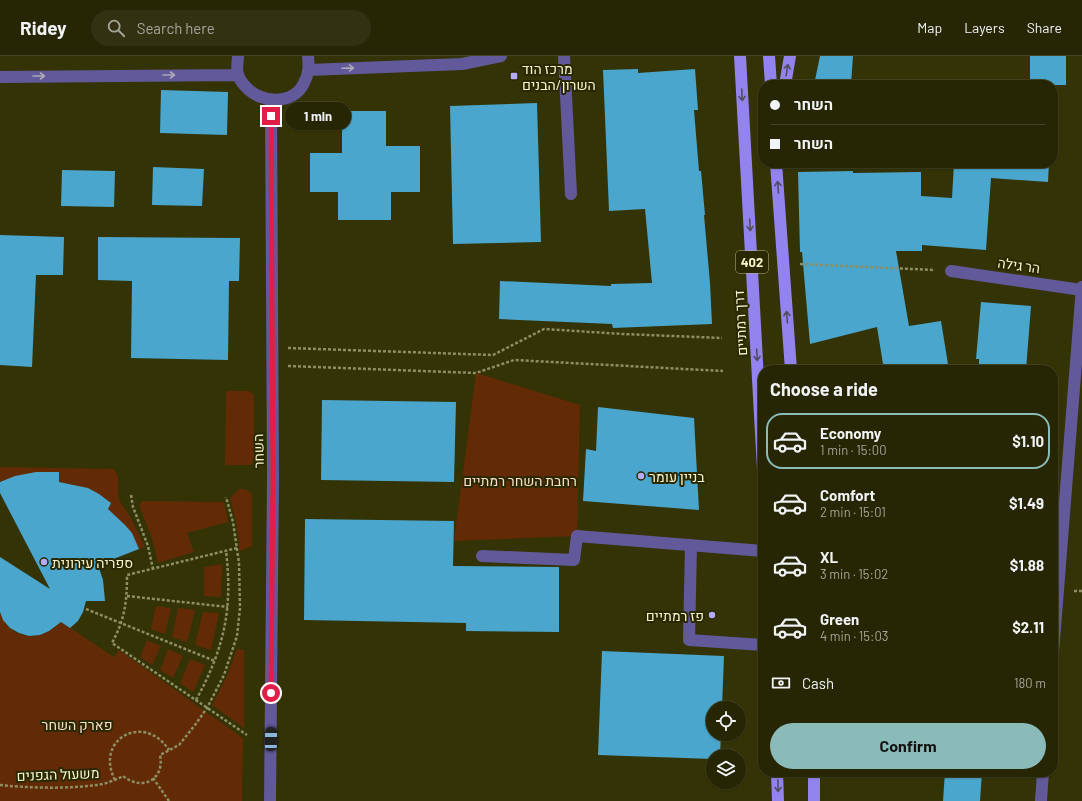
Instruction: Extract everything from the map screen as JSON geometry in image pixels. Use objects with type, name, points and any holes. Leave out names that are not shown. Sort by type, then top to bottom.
[{"type":"main road","name":"דרך רמתיים","points":[[740,56],[758,379]]},
{"type":"main road","points":[[769,56],[771,80]]},
{"type":"main road","points":[[786,80],[790,56]]},
{"type":"main road","name":"402","points":[[776,168],[791,365]]},
{"type":"main road","points":[[777,777],[778,801]]},
{"type":"main road","points":[[814,777],[814,801]]},
{"type":"street","points":[[238,56],[238,74],[250,92],[262,98],[271,100],[283,99],[295,93],[304,84],[309,70],[308,56]]},
{"type":"street","points":[[309,70],[462,64],[501,56]]},
{"type":"street","points":[[564,56],[571,194]]},
{"type":"street","points":[[0,76],[238,74]]},
{"type":"street","name":"השחר","points":[[270,801],[273,485],[271,347],[271,100]]},
{"type":"street","name":"הר גילה","points":[[952,270],[1082,290]]},
{"type":"street","points":[[1058,590],[1082,286]]},
{"type":"street","points":[[482,556],[574,560],[577,536],[758,551]]},
{"type":"street","points":[[691,545],[689,640],[758,645]]},
{"type":"street","points":[[1041,801],[1043,777]]},
{"type":"path","points":[[784,264],[952,270]]},
{"type":"path","points":[[271,347],[493,354],[544,329],[722,338]]},
{"type":"path","points":[[272,366],[476,373],[514,360],[723,371]]},
{"type":"path","points":[[131,495],[133,507],[148,546],[153,569]]},
{"type":"path","points":[[169,750],[158,737],[149,733],[140,731],[130,733],[122,737],[110,752],[110,771],[115,780],[124,776],[129,781],[136,783],[144,783],[156,776],[160,769],[160,755],[179,745],[187,736],[207,708],[224,675],[238,636],[240,585],[237,548],[226,497]]},
{"type":"path","points":[[237,548],[127,575],[127,596],[122,623],[112,643],[247,735]]},
{"type":"path","points":[[196,700],[205,684],[222,641],[228,607],[229,587],[226,551]]},
{"type":"path","points":[[127,596],[228,607]]},
{"type":"path","points":[[86,609],[215,661]]},
{"type":"path","points":[[153,778],[169,801]]},
{"type":"path","name":"משעול הגפנים","points":[[0,785],[66,787],[98,785],[115,780]]},
{"type":"green space","name":"רחבת השחר רמתיים","points":[[476,373],[580,405],[577,536],[454,541]]},
{"type":"green space","points":[[226,391],[249,391],[254,395],[254,459],[251,465],[225,465]]},
{"type":"green space","points":[[0,467],[113,469],[118,478],[119,499],[145,547],[139,549],[127,527],[118,518],[107,511],[111,503],[98,494],[74,485],[59,482],[58,472],[29,474],[0,482]]},
{"type":"green space","points":[[239,489],[247,490],[252,496],[252,546],[240,551],[236,522],[230,498]]},
{"type":"green space","points":[[142,501],[224,502],[228,522],[187,533],[194,552],[158,563],[152,538],[140,508]]},
{"type":"green space","points":[[222,564],[221,597],[204,596],[204,567]]},
{"type":"green space","points":[[156,606],[171,608],[165,634],[151,629]]},
{"type":"green space","points":[[178,608],[195,610],[187,642],[172,637]]},
{"type":"green space","name":"פארק השחר","points":[[0,612],[8,626],[22,635],[29,636],[43,634],[50,631],[60,621],[114,657],[119,650],[243,738],[242,801],[0,801]]},
{"type":"green space","points":[[203,612],[219,613],[211,650],[195,645]]},
{"type":"green space","points":[[147,640],[161,646],[152,665],[140,657]]},
{"type":"green space","points":[[168,649],[183,656],[173,678],[160,670]]},
{"type":"green space","points":[[237,649],[244,650],[244,728],[212,705],[226,678]]},
{"type":"green space","points":[[190,659],[205,665],[193,692],[180,683]]},
{"type":"building","points":[[820,56],[853,56],[851,80],[815,80]]},
{"type":"building","points":[[1030,56],[1066,56],[1066,85],[1058,85],[1058,80],[1030,80]]},
{"type":"building","points":[[638,69],[638,73],[695,69],[698,110],[694,110],[699,171],[701,171],[705,215],[712,324],[613,328],[612,324],[499,319],[500,281],[611,286],[611,284],[652,283],[645,209],[609,211],[603,70]]},
{"type":"building","points":[[161,90],[228,92],[227,135],[160,133]]},
{"type":"building","points":[[537,103],[541,242],[453,244],[450,106]]},
{"type":"building","points":[[342,111],[386,111],[386,146],[420,146],[420,192],[391,192],[391,220],[338,220],[338,192],[310,192],[310,153],[342,153]]},
{"type":"building","points":[[153,167],[204,169],[202,206],[152,205]]},
{"type":"building","points":[[954,168],[1049,168],[1048,182],[991,178],[986,250],[922,245],[922,251],[896,251],[909,326],[941,321],[948,364],[883,365],[877,327],[810,344],[802,252],[800,252],[798,172],[921,172],[921,196],[952,198]]},
{"type":"building","points":[[62,170],[115,171],[114,207],[61,206]]},
{"type":"building","points":[[0,235],[64,237],[63,275],[36,275],[32,367],[0,365]]},
{"type":"building","points":[[98,237],[240,238],[239,281],[229,281],[228,360],[131,358],[132,281],[98,280]]},
{"type":"building","points":[[981,302],[1031,306],[1026,365],[979,365],[979,359],[976,359]]},
{"type":"building","points":[[322,400],[456,402],[454,482],[321,480]]},
{"type":"building","name":"בניין עומר","points":[[598,407],[694,418],[699,510],[583,501],[586,449],[596,451]]},
{"type":"building","points":[[36,472],[59,472],[59,482],[88,488],[99,494],[111,503],[108,509],[132,533],[139,549],[98,565],[103,580],[105,601],[86,601],[83,612],[78,621],[70,628],[61,622],[49,631],[40,635],[29,636],[10,628],[3,620],[0,612],[0,557],[50,589],[0,493],[0,482],[15,476]]},
{"type":"building","points":[[305,519],[454,521],[453,566],[559,567],[559,632],[466,631],[466,623],[304,620]]},
{"type":"building","points":[[602,651],[724,656],[722,701],[706,701],[706,741],[721,741],[720,749],[706,749],[706,759],[598,755]]},
{"type":"building","points":[[945,777],[982,777],[980,801],[943,801]]},
{"type":"place","name":"מרכז הוד השרון/הבנים","points":[[514,76]]},
{"type":"place","name":"בניין עומר","points":[[641,476]]},
{"type":"place","name":"ספריה עירונית","points":[[44,562]]},
{"type":"place","name":"פז רמתיים","points":[[712,615]]},
{"type":"route","points":[[271,116],[271,347],[273,478],[271,693]]}]
